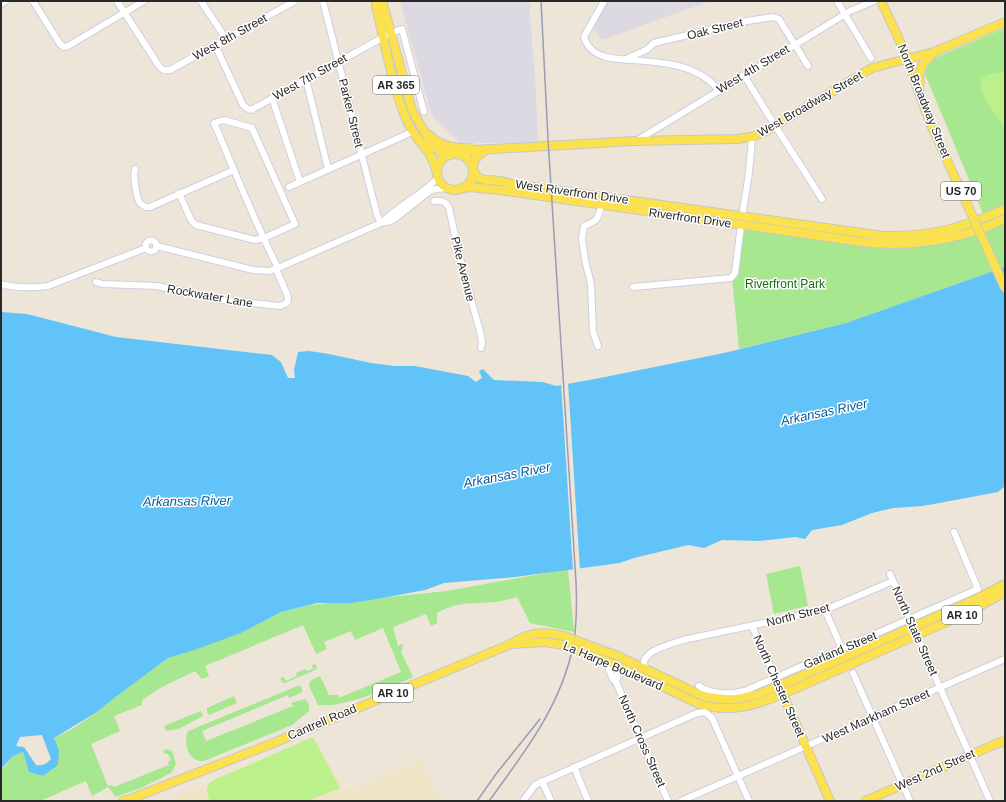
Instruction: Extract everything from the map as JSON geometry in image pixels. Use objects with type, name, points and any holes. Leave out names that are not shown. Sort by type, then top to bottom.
[{"type":"main road","name":"AR 365","points":[[376,1],[376,6],[409,100],[423,129],[433,140],[445,145],[457,148],[476,147],[486,150]]},
{"type":"main road","name":"AR 365","points":[[382,1],[384,4],[387,35],[400,103],[412,132],[431,154],[436,164],[438,175],[442,183],[448,188]]},
{"type":"main road","name":"North Broadway Street","points":[[881,1],[904,50],[918,93],[931,124],[1005,288]]},
{"type":"main road","name":"West Broadway Street","points":[[457,154],[476,150],[634,141],[737,139],[752,137],[867,71],[886,64],[907,60],[934,52],[1005,22]]},
{"type":"main road","name":"US 70","points":[[918,93],[922,65],[934,52]]},
{"type":"main road","points":[[423,129],[435,148],[466,158],[473,168]]},
{"type":"main road","points":[[448,188],[462,188],[469,183],[472,179],[475,159],[486,150]]},
{"type":"main road","points":[[438,175],[439,166],[442,159],[450,154],[457,154]]},
{"type":"main road","name":"West Riverfront Drive","points":[[473,168],[478,177],[483,180],[871,235],[913,236],[955,229],[1005,209]]},
{"type":"main road","name":"Riverfront Drive","points":[[462,188],[471,187],[507,191],[862,242],[893,245],[917,244],[946,239],[965,234],[1005,219]]},
{"type":"main road","points":[[741,225],[742,217]]},
{"type":"main road","points":[[964,605],[1005,580]]},
{"type":"main road","name":"La Harpe Boulevard","points":[[592,651],[605,660],[689,700],[708,706],[728,708],[748,706],[758,704],[781,690],[964,605],[1005,584]]},
{"type":"main road","name":"La Harpe Boulevard","points":[[914,627],[967,613],[1005,592]]},
{"type":"main road","name":"La Harpe Boulevard","points":[[511,644],[526,635],[551,634],[564,641],[643,667],[690,691],[716,699],[734,700],[781,690]]},
{"type":"main road","name":"Cantrell Road","points":[[122,801],[131,800],[511,644]]},
{"type":"main road","name":"North Chester Street","points":[[781,690],[830,801]]},
{"type":"main road","name":"West 2nd Street","points":[[865,801],[1005,740]]},
{"type":"street","points":[[1,4],[6,1]]},
{"type":"street","points":[[33,1],[60,44],[64,47],[144,1]]},
{"type":"street","points":[[117,1],[124,12]]},
{"type":"street","points":[[202,1],[226,39]]},
{"type":"street","name":"West 8th Street","points":[[124,12],[159,66],[165,71],[170,70],[295,1]]},
{"type":"street","name":"Parker Street","points":[[323,1],[377,215],[381,223]]},
{"type":"street","points":[[604,1],[584,37],[590,48],[605,57],[648,61],[672,65],[695,72],[710,80],[718,91]]},
{"type":"street","points":[[838,1],[871,58]]},
{"type":"street","name":"West 4th Street","points":[[634,141],[845,14],[874,1]]},
{"type":"street","name":"Oak Street","points":[[626,59],[646,50],[654,43],[747,21],[776,17],[794,45]]},
{"type":"street","points":[[387,35],[402,29],[424,112]]},
{"type":"street","name":"West 7th Street","points":[[215,45],[243,106],[248,110],[251,110],[387,35]]},
{"type":"street","points":[[794,45],[808,66]]},
{"type":"street","points":[[646,50],[648,61]]},
{"type":"street","points":[[744,75],[774,125],[822,199]]},
{"type":"street","points":[[306,79],[328,169]]},
{"type":"street","points":[[272,98],[300,182]]},
{"type":"street","points":[[179,193],[190,220],[196,225],[255,240],[264,238],[295,224],[252,128],[224,120],[214,123],[264,238],[277,269]]},
{"type":"street","points":[[289,187],[412,132]]},
{"type":"street","points":[[742,217],[749,173],[752,137]]},
{"type":"street","points":[[134,169],[133,175],[138,197],[140,202],[146,207],[150,207],[234,170]]},
{"type":"street","points":[[381,223],[388,216],[431,185],[438,175]]},
{"type":"street","points":[[1,284],[16,287],[38,287],[58,282],[146,248],[152,251],[157,246],[253,270],[262,271],[277,269],[381,223],[391,221],[433,190],[448,188]]},
{"type":"street","name":"Pike Avenue","points":[[434,201],[443,201],[449,208],[462,267],[481,336],[481,348]]},
{"type":"street","points":[[598,346],[593,332],[591,284],[585,260],[582,238],[584,226],[596,220],[600,214],[601,205]]},
{"type":"street","points":[[633,287],[731,278],[735,273],[741,225]]},
{"type":"street","name":"Rockwater Lane","points":[[96,282],[102,284],[157,286],[222,300],[280,306],[287,302],[288,299],[277,269]]},
{"type":"street","name":"Garland Street","points":[[699,686],[710,691],[723,693],[747,690],[842,649],[914,627],[978,589],[954,532]]},
{"type":"street","name":"North State Street","points":[[890,574],[990,801]]},
{"type":"street","name":"North Street","points":[[643,667],[644,660],[648,655],[672,644],[696,637],[825,610],[893,581]]},
{"type":"street","points":[[825,610],[842,649]]},
{"type":"street","name":"North Chester Street","points":[[752,626],[781,690]]},
{"type":"street","name":"West Markham Street","points":[[681,801],[1005,659]]},
{"type":"street","name":"North Cross Street","points":[[605,660],[668,801]]},
{"type":"street","name":"North Cross Street","points":[[616,682],[617,675],[624,668]]},
{"type":"street","points":[[853,673],[910,801]]},
{"type":"street","points":[[523,801],[535,785],[542,781],[697,713],[707,713],[714,722],[749,801]]},
{"type":"street","points":[[574,767],[588,801]]},
{"type":"street","points":[[542,781],[551,801]]},
{"type":"shaded area","points":[[400,1],[530,1],[538,143],[460,143],[432,116]]},
{"type":"shaded area","points":[[607,1],[710,1],[602,40],[592,26]]},
{"type":"shaded area","points":[[313,737],[343,787],[354,789],[421,761],[440,801],[164,801],[218,779]]},
{"type":"green space","points":[[1005,28],[1005,206],[984,216],[925,74],[928,62]]},
{"type":"green space","points":[[1005,71],[1005,128],[984,96],[980,84],[984,77]]},
{"type":"green space","name":"Riverfront Park","points":[[1005,219],[1005,267],[846,323],[739,349],[732,277],[741,225],[917,244]]},
{"type":"green space","points":[[800,566],[808,606],[774,614],[766,574]]},
{"type":"green space","points":[[568,569],[574,632],[530,623],[517,597],[504,601],[452,606],[437,613],[437,623],[431,626],[426,614],[393,627],[398,646],[402,644],[403,646],[401,652],[413,677],[364,697],[343,703],[318,705],[309,686],[310,681],[320,676],[329,695],[338,695],[339,698],[401,672],[383,628],[355,640],[351,631],[324,642],[327,649],[316,654],[303,625],[205,666],[209,676],[202,679],[195,671],[162,687],[142,700],[142,705],[114,716],[120,731],[91,744],[108,786],[111,785],[114,787],[169,765],[168,762],[171,760],[168,754],[165,754],[163,751],[167,749],[172,751],[176,764],[171,773],[143,787],[116,797],[108,787],[92,796],[86,781],[40,801],[1,801],[1,771],[13,756],[23,752],[29,772],[43,776],[59,750],[54,738],[74,728],[97,712],[168,658],[241,633],[281,612],[310,605],[447,591]]},
{"type":"green space","points":[[316,664],[317,668],[315,670],[285,683],[282,682],[280,678],[284,677],[286,681],[297,676],[296,673],[305,669],[306,671],[313,669],[312,665]]},
{"type":"green space","points":[[300,685],[303,692],[289,698],[288,695],[202,731],[206,741],[293,706],[291,703],[305,699],[309,704],[309,711],[292,725],[204,761],[194,759],[188,751],[186,741],[188,731]]},
{"type":"green space","points":[[234,696],[237,703],[209,715],[207,708]]},
{"type":"green space","points":[[201,711],[203,716],[178,729],[166,731],[164,726]]},
{"type":"green space","points":[[313,737],[340,788],[307,801],[210,801],[207,790],[208,785],[212,781]]},
{"type":"water","name":"Arkansas River","points":[[1005,267],[1005,486],[998,492],[923,506],[893,508],[872,513],[842,525],[812,530],[805,539],[795,537],[759,541],[722,540],[704,548],[688,545],[634,558],[620,563],[515,577],[444,583],[425,590],[371,600],[351,603],[317,603],[281,612],[241,633],[168,658],[97,712],[54,738],[59,750],[58,765],[43,776],[29,772],[23,752],[13,756],[1,769],[1,312],[27,314],[116,337],[272,355],[281,362],[288,378],[295,378],[294,370],[298,352],[309,351],[371,363],[395,366],[415,366],[468,376],[476,382],[482,378],[479,371],[483,369],[494,380],[543,382],[556,386],[724,353],[846,323]],"holes":[[[42,735],[51,759],[44,764],[36,765],[24,747],[16,746],[20,737]]]},
{"type":"pier","points":[[568,382],[580,570],[573,571],[561,383]]},
{"type":"railway","points":[[489,801],[528,747],[540,728],[560,689],[573,646],[576,622],[576,582],[548,139],[541,1]]},
{"type":"railway","points":[[477,801],[496,774],[540,719]]}]
